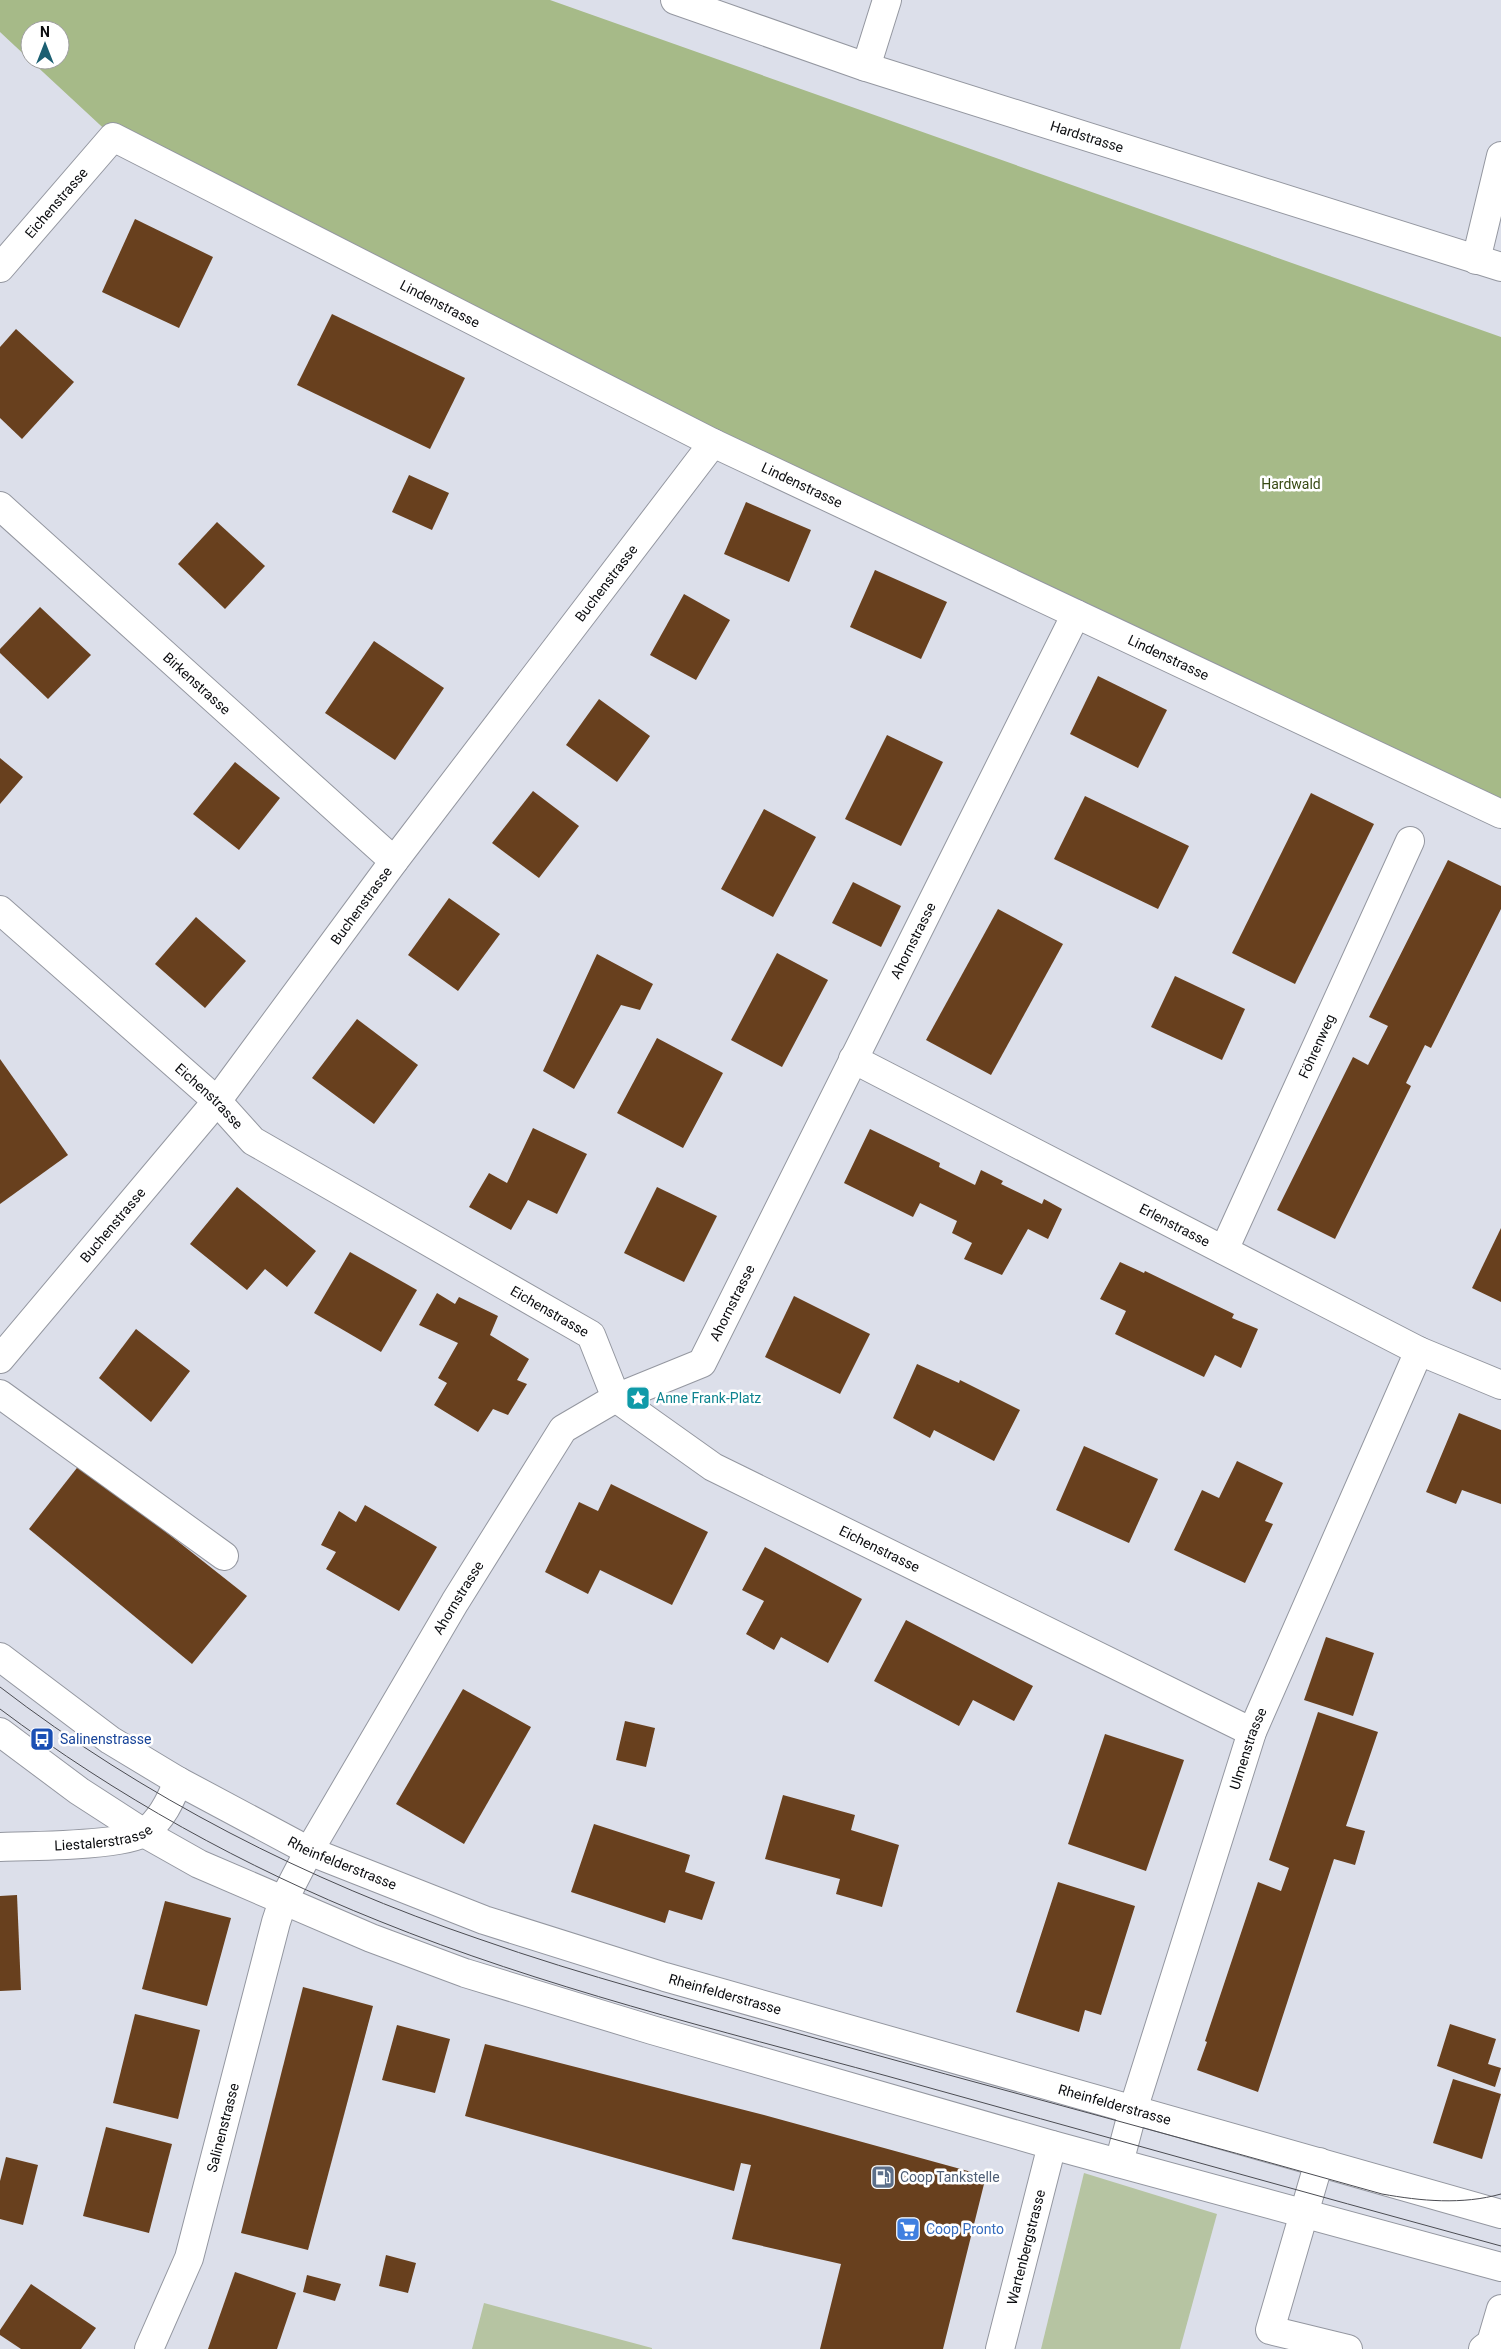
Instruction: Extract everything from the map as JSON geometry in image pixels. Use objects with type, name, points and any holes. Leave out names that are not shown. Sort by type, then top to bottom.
[{"type":"street","name":"Hardstrasse","points":[[676,0],[866,67],[1488,264]]},
{"type":"street","points":[[866,67],[886,0]]},
{"type":"street","name":"Eichenstrasse","points":[[0,268],[113,137]]},
{"type":"street","name":"Lindenstrasse","points":[[113,137],[713,443],[1501,814]]},
{"type":"street","points":[[1488,264],[1501,156]]},
{"type":"street","name":"Buchenstrasse","points":[[0,1359],[217,1101],[394,861],[713,443]]},
{"type":"street","name":"Birkenstrasse","points":[[0,506],[394,861]]},
{"type":"street","name":"Ahornstrasse","points":[[283,1901],[309,1850],[455,1602],[563,1429],[616,1398],[702,1362],[1076,614]]},
{"type":"street","name":"Föhrenweg","points":[[1224,1250],[1410,841]]},
{"type":"street","name":"Eichenstrasse","points":[[0,910],[217,1101],[253,1141],[590,1335],[616,1398],[713,1467],[1252,1732]]},
{"type":"street","name":"Erlenstrasse","points":[[852,1059],[1419,1351],[1501,1385]]},
{"type":"street","name":"Ulmenstrasse","points":[[1118,2163],[1252,1732],[1419,1351]]},
{"type":"street","points":[[0,1394],[224,1556]]},
{"type":"street","name":"Rheinfelderstrasse","points":[[0,1657],[110,1740],[178,1781],[309,1850],[395,1886],[493,1922],[666,1977],[1501,2214]]},
{"type":"street","points":[[0,1732],[79,1791],[144,1833],[199,1864],[371,1938],[465,1973],[652,2030],[1052,2145],[1501,2267]]},
{"type":"street","name":"Liestalerstrasse","points":[[0,1847],[106,1842],[144,1833],[171,1801],[178,1781]]},
{"type":"street","name":"Salinenstrasse","points":[[150,2349],[189,2258],[283,1901]]},
{"type":"street","name":"Wartenbergstrasse","points":[[1000,2349],[1052,2145]]},
{"type":"street","points":[[1319,2162],[1270,2330],[1348,2349]]},
{"type":"street","points":[[1483,2349],[1491,2343],[1501,2309]]},
{"type":"green space","name":"Hardwald","points":[[0,0],[550,0],[1501,337],[1501,814],[113,137],[41,70],[70,70],[70,20],[20,20],[20,51],[0,32]]},
{"type":"green space","points":[[1084,2173],[1217,2214],[1180,2349],[1041,2349]]},
{"type":"green space","points":[[484,2303],[652,2348],[652,2349],[472,2349]]},
{"type":"building","points":[[135,219],[213,257],[179,328],[102,292]]},
{"type":"building","points":[[332,314],[465,378],[430,449],[297,385]]},
{"type":"building","points":[[16,329],[74,382],[22,439],[0,418],[0,347]]},
{"type":"building","points":[[409,475],[449,493],[432,530],[392,512]]},
{"type":"building","points":[[746,502],[811,530],[789,582],[724,554]]},
{"type":"building","points":[[217,522],[265,566],[225,609],[178,564]]},
{"type":"building","points":[[875,570],[947,602],[921,659],[850,627]]},
{"type":"building","points":[[684,594],[730,620],[696,680],[650,655]]},
{"type":"building","points":[[40,607],[91,655],[48,699],[0,653],[0,649]]},
{"type":"building","points":[[374,641],[444,688],[395,760],[325,713]]},
{"type":"building","points":[[1098,676],[1167,710],[1138,768],[1070,734]]},
{"type":"building","points":[[599,699],[650,736],[617,782],[566,745]]},
{"type":"building","points":[[887,735],[943,762],[901,846],[845,819]]},
{"type":"building","points":[[0,758],[23,777],[0,804]]},
{"type":"building","points":[[235,762],[280,798],[239,850],[193,814]]},
{"type":"building","points":[[533,791],[579,826],[539,878],[492,843]]},
{"type":"building","points":[[1311,793],[1374,824],[1295,984],[1232,953]]},
{"type":"building","points":[[1085,796],[1189,846],[1158,909],[1054,859]]},
{"type":"building","points":[[764,809],[816,837],[773,917],[721,889]]},
{"type":"building","points":[[1448,860],[1501,886],[1501,909],[1431,1048],[1425,1045],[1406,1083],[1411,1086],[1335,1239],[1277,1210],[1353,1057],[1368,1065],[1388,1026],[1369,1017]]},
{"type":"building","points":[[853,882],[901,906],[881,947],[832,923]]},
{"type":"building","points":[[449,898],[500,934],[458,991],[408,955]]},
{"type":"building","points":[[998,909],[1063,944],[991,1075],[926,1040]]},
{"type":"building","points":[[196,917],[246,961],[205,1008],[155,964]]},
{"type":"building","points":[[777,953],[828,980],[782,1067],[731,1040]]},
{"type":"building","points":[[597,954],[653,984],[640,1010],[621,1005],[574,1089],[543,1071]]},
{"type":"building","points":[[1175,976],[1245,1009],[1222,1060],[1151,1027]]},
{"type":"building","points":[[357,1019],[418,1065],[374,1124],[312,1078]]},
{"type":"building","points":[[657,1038],[723,1073],[683,1148],[617,1113]]},
{"type":"building","points":[[0,1059],[68,1155],[0,1204]]},
{"type":"building","points":[[533,1128],[587,1154],[557,1214],[528,1200],[511,1230],[469,1207],[489,1173],[507,1183]]},
{"type":"building","points":[[870,1129],[940,1163],[939,1167],[975,1185],[981,1170],[1003,1181],[1001,1184],[1042,1204],[1044,1199],[1062,1209],[1048,1239],[1028,1229],[1002,1275],[964,1259],[972,1243],[952,1233],[957,1221],[920,1203],[913,1217],[844,1183]]},
{"type":"building","points":[[237,1187],[316,1251],[287,1287],[265,1269],[247,1290],[190,1244]]},
{"type":"building","points":[[657,1187],[717,1216],[684,1282],[624,1253]]},
{"type":"building","points":[[1501,1228],[1501,1302],[1472,1288]]},
{"type":"building","points":[[350,1252],[417,1290],[381,1352],[314,1313]]},
{"type":"building","points":[[1120,1262],[1144,1273],[1145,1271],[1234,1314],[1232,1318],[1258,1329],[1241,1368],[1215,1355],[1204,1377],[1115,1334],[1126,1311],[1100,1299]]},
{"type":"building","points":[[437,1293],[455,1304],[459,1297],[498,1316],[490,1335],[529,1359],[517,1380],[527,1384],[508,1415],[493,1409],[478,1432],[434,1405],[447,1383],[438,1378],[458,1343],[419,1325]]},
{"type":"building","points":[[794,1296],[870,1334],[840,1394],[765,1357]]},
{"type":"building","points":[[136,1329],[190,1371],[151,1422],[99,1378]]},
{"type":"building","points":[[917,1364],[959,1383],[960,1380],[1020,1410],[994,1461],[934,1430],[930,1438],[893,1418]]},
{"type":"building","points":[[1459,1413],[1501,1430],[1501,1504],[1462,1490],[1456,1504],[1426,1492]]},
{"type":"building","points":[[1084,1446],[1158,1479],[1129,1543],[1056,1510]]},
{"type":"building","points":[[1237,1461],[1283,1483],[1265,1521],[1273,1524],[1245,1583],[1174,1550],[1202,1490],[1219,1498]]},
{"type":"building","points":[[80,1464],[247,1596],[192,1664],[29,1529]]},
{"type":"building","points":[[611,1484],[708,1532],[672,1605],[600,1570],[588,1594],[545,1572],[579,1502],[598,1511]]},
{"type":"building","points":[[365,1505],[437,1547],[399,1611],[326,1569],[336,1552],[321,1545],[339,1511],[356,1522]]},
{"type":"building","points":[[765,1547],[862,1599],[828,1663],[781,1637],[774,1650],[746,1634],[764,1601],[742,1590]]},
{"type":"building","points":[[906,1620],[1033,1686],[1014,1721],[973,1700],[959,1726],[874,1681]]},
{"type":"building","points":[[1326,1637],[1374,1653],[1353,1716],[1304,1700]]},
{"type":"building","points":[[463,1689],[531,1727],[464,1844],[396,1804]]},
{"type":"building","points":[[1318,1712],[1378,1732],[1346,1826],[1365,1831],[1355,1865],[1334,1859],[1258,2092],[1197,2070],[1258,1882],[1281,1891],[1289,1868],[1269,1860]]},
{"type":"building","points":[[625,1721],[655,1728],[646,1767],[616,1760]]},
{"type":"building","points":[[1105,1734],[1184,1760],[1146,1871],[1068,1844]]},
{"type":"building","points":[[783,1795],[855,1815],[851,1830],[899,1845],[882,1907],[836,1894],[840,1879],[765,1859]]},
{"type":"building","points":[[594,1824],[690,1855],[685,1872],[715,1882],[702,1920],[669,1910],[665,1923],[571,1892]]},
{"type":"building","points":[[1058,1882],[1135,1906],[1101,2015],[1085,2010],[1079,2032],[1016,2012]]},
{"type":"building","points":[[17,1895],[21,1990],[0,1991],[0,1896]]},
{"type":"building","points":[[165,1901],[231,1918],[207,2006],[142,1989]]},
{"type":"building","points":[[303,1987],[373,2006],[308,2250],[241,2233]]},
{"type":"building","points":[[135,2014],[200,2030],[178,2119],[113,2103]]},
{"type":"building","points":[[1450,2024],[1496,2039],[1488,2064],[1501,2068],[1495,2087],[1437,2066]]},
{"type":"building","points":[[397,2025],[450,2039],[435,2093],[382,2080]]},
{"type":"building","points":[[485,2044],[764,2115],[986,2176],[943,2349],[820,2349],[841,2264],[732,2239],[751,2165],[741,2163],[734,2191],[465,2116]]},
{"type":"building","points":[[1453,2079],[1501,2094],[1482,2159],[1433,2143]]},
{"type":"building","points":[[106,2127],[172,2144],[149,2233],[83,2216]]},
{"type":"building","points":[[6,2157],[38,2165],[23,2225],[0,2219],[0,2181]]},
{"type":"building","points":[[386,2255],[416,2263],[408,2293],[379,2286]]},
{"type":"building","points":[[235,2272],[296,2293],[277,2349],[208,2349]]},
{"type":"building","points":[[307,2275],[341,2284],[335,2301],[303,2292]]},
{"type":"building","points":[[31,2284],[96,2328],[81,2349],[21,2349],[0,2335],[0,2330]]},
{"type":"tram line","points":[[0,1687],[111,1765],[169,1800],[229,1832],[290,1863],[352,1891],[479,1939],[679,2001],[1382,2194],[1441,2201],[1471,2200],[1501,2194]]},
{"type":"tram line","points":[[0,1709],[44,1741],[135,1800],[230,1853],[329,1900],[441,1945],[503,1967],[631,2006],[1501,2246]]},
{"type":"place","name":"Anne Frank-Platz","points":[[638,1398]]},
{"type":"place","name":"Salinenstrasse","points":[[42,1739]]},
{"type":"place","name":"Coop Tankstelle","points":[[883,2177]]},
{"type":"place","name":"Coop Pronto","points":[[908,2229]]}]
